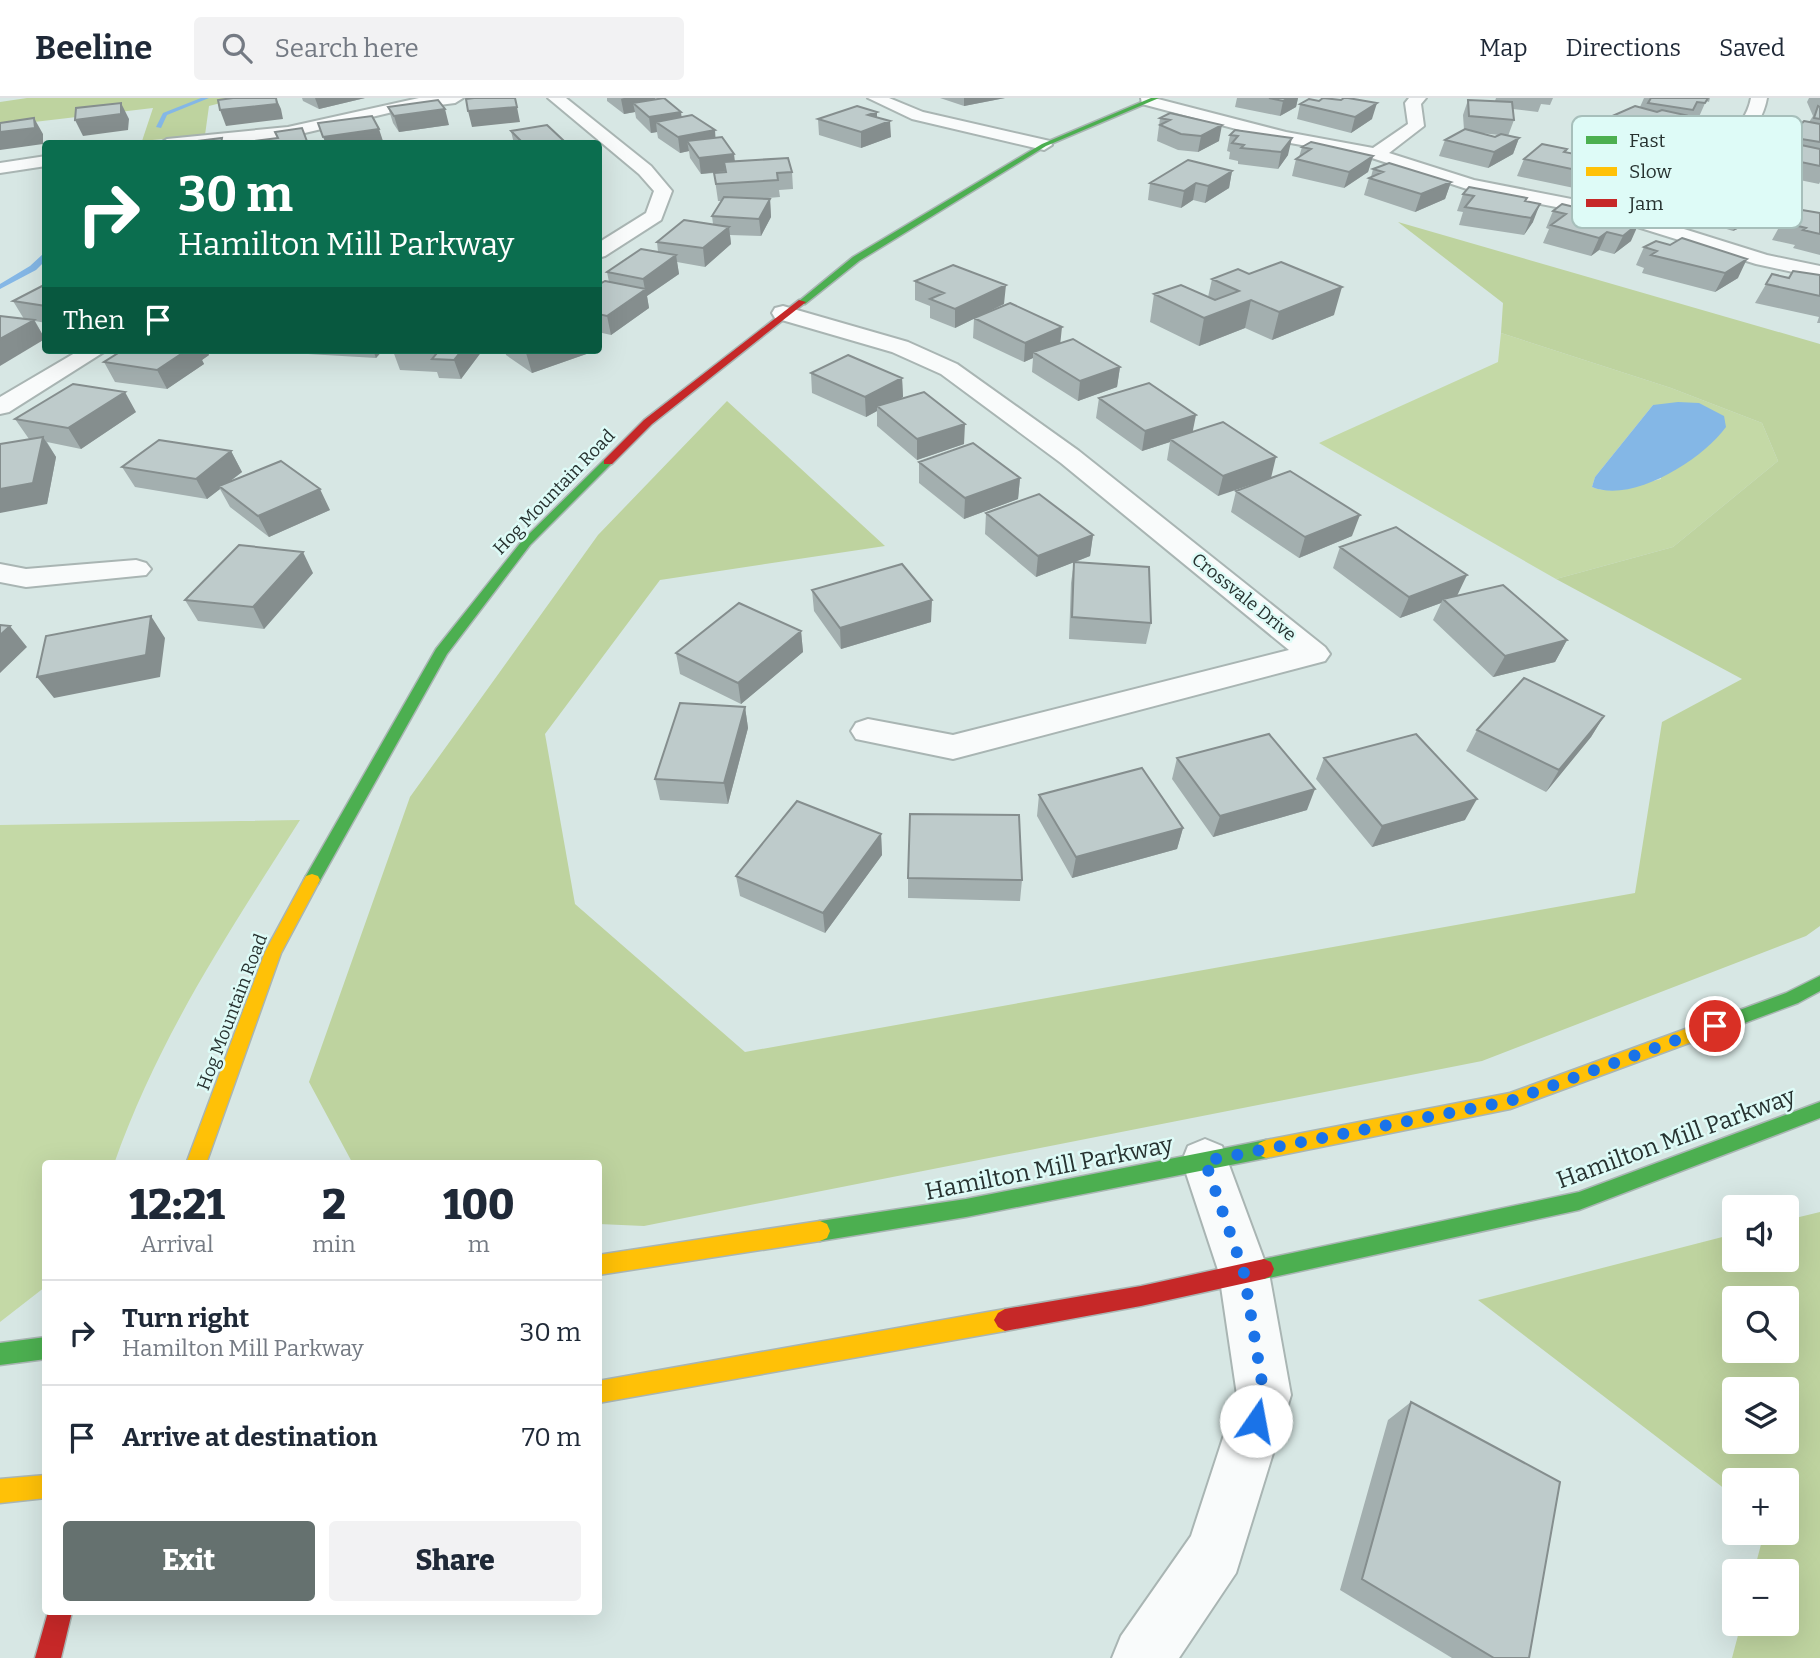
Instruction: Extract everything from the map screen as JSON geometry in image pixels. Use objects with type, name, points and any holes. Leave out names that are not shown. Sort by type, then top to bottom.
[{"type":"street","points":[[207,140],[288,132],[401,105],[455,98]]},
{"type":"street","points":[[556,98],[645,170],[663,191],[654,216],[602,249]]},
{"type":"street","points":[[876,98],[918,116],[1044,145]]},
{"type":"street","points":[[1376,154],[1416,126],[1413,103],[1418,98]]},
{"type":"street","points":[[1755,116],[1759,109],[1759,98]]},
{"type":"street","points":[[1152,99],[1273,134],[1376,154],[1470,185],[1572,204]]},
{"type":"street","name":"Hog Mountain Road","points":[[197,1160],[273,952],[358,795],[441,652],[526,543],[638,432],[783,313],[856,258],[1044,145],[1152,99]]},
{"type":"street","points":[[0,168],[42,162]]},
{"type":"street","points":[[1660,228],[1763,260],[1820,272]]},
{"type":"street","name":"Crossvale Drive","points":[[783,313],[900,347],[949,369],[1070,457],[1314,654],[953,747],[868,731]]},
{"type":"street","points":[[0,407],[89,354]]},
{"type":"street","points":[[0,573],[26,578],[136,569]]},
{"type":"street","name":"Hamilton Mill Parkway","points":[[602,1264],[966,1208],[1510,1101],[1792,998],[1820,983]]},
{"type":"street","name":"Hamilton Mill Parkway","points":[[602,1391],[1141,1296],[1579,1201],[1820,1110]]},
{"type":"street","points":[[1143,1658],[1215,1552],[1264,1395],[1244,1273],[1205,1161]]},
{"type":"street","points":[[0,1354],[42,1349]]},
{"type":"street","points":[[0,1491],[42,1486]]},
{"type":"street","points":[[48,1658],[59,1615]]},
{"type":"green space","points":[[27,98],[240,98],[209,106],[205,135],[152,140],[142,140],[153,108],[0,126],[0,102]]},
{"type":"green space","points":[[1398,222],[1820,344],[1820,926],[1806,936],[1482,1061],[644,1226],[602,1224],[602,1160],[351,1160],[309,1082],[410,797],[598,535],[727,401],[885,546],[660,580],[545,734],[575,904],[745,1052],[1635,893],[1662,722],[1742,679],[1556,579],[1673,547],[1778,461],[1762,423],[1671,388],[1501,333],[1503,303]]},
{"type":"green space","points":[[1501,333],[1671,388],[1762,423],[1778,461],[1673,547],[1556,579],[1319,443],[1498,362]],"holes":[[[1653,405],[1661,479],[1617,490],[1592,487],[1595,477]]]},
{"type":"green space","points":[[300,820],[221,945],[174,1029],[152,1072],[116,1160],[42,1160],[42,1289],[0,1322],[0,825]]},
{"type":"green space","points":[[1820,1212],[1820,1658],[1732,1658],[1738,1636],[1799,1636],[1799,1559],[1757,1559],[1761,1545],[1799,1545],[1799,1468],[1722,1468],[1722,1487],[1478,1300],[1722,1237],[1722,1272],[1799,1272],[1799,1217]]},
{"type":"water","points":[[1699,403],[1724,416],[1726,427],[1701,453],[1665,476],[1626,489],[1608,491],[1592,487],[1595,477],[1653,405]]},
{"type":"building","points":[[276,98],[277,104],[220,110],[218,100]]},
{"type":"building","points":[[515,98],[517,107],[468,111],[466,99]]},
{"type":"building","points":[[664,98],[681,112],[649,117],[633,103]]},
{"type":"building","points":[[1323,98],[1348,98],[1377,103],[1355,117],[1300,104],[1309,99],[1319,101]]},
{"type":"building","points":[[1651,98],[1708,98],[1705,103],[1697,102],[1693,110],[1648,103]]},
{"type":"building","points":[[438,100],[445,109],[394,116],[388,107]]},
{"type":"building","points":[[1468,100],[1512,102],[1514,120],[1469,116]]},
{"type":"building","points":[[121,103],[121,114],[75,120],[76,108]]},
{"type":"building","points":[[857,106],[877,112],[868,115],[890,121],[861,132],[818,119]]},
{"type":"building","points":[[1635,106],[1685,115],[1683,116],[1612,116]]},
{"type":"building","points":[[1818,106],[1820,107],[1820,119],[1814,118]]},
{"type":"building","points":[[1170,113],[1222,125],[1201,136],[1181,134],[1160,125],[1170,120],[1160,118]]},
{"type":"building","points":[[692,115],[715,130],[678,137],[656,122]]},
{"type":"building","points":[[372,116],[379,129],[323,137],[318,123]]},
{"type":"building","points":[[34,118],[35,128],[0,132],[0,123]]},
{"type":"building","points":[[1804,121],[1820,124],[1820,142],[1802,139]]},
{"type":"building","points":[[547,125],[563,140],[520,140],[511,131]]},
{"type":"building","points":[[302,128],[306,140],[262,140],[278,138],[275,132]]},
{"type":"building","points":[[1465,129],[1495,137],[1501,134],[1519,138],[1494,152],[1445,140]]},
{"type":"building","points":[[1235,130],[1292,138],[1281,152],[1241,148],[1244,145],[1232,143],[1238,136],[1230,135]]},
{"type":"building","points":[[722,137],[734,154],[699,158],[687,141]]},
{"type":"building","points":[[1311,142],[1373,156],[1349,172],[1296,159],[1311,149],[1302,147]]},
{"type":"building","points":[[1542,144],[1567,149],[1564,152],[1572,154],[1572,169],[1524,159]]},
{"type":"building","points":[[1802,145],[1820,149],[1820,166],[1802,162]]},
{"type":"building","points":[[788,158],[792,172],[777,173],[778,180],[716,184],[714,173],[726,172],[724,162]]},
{"type":"building","points":[[1188,160],[1232,171],[1208,186],[1196,183],[1184,191],[1150,183]]},
{"type":"building","points":[[1389,163],[1451,182],[1421,194],[1369,178],[1383,172],[1373,169]]},
{"type":"building","points":[[1469,187],[1527,198],[1525,201],[1540,204],[1531,218],[1465,207],[1474,196],[1463,194]]},
{"type":"building","points":[[724,197],[770,199],[759,219],[712,216]]},
{"type":"building","points":[[1562,204],[1572,206],[1572,228],[1633,228],[1623,236],[1607,232],[1599,238],[1551,225],[1566,214],[1553,211]]},
{"type":"building","points":[[1802,210],[1820,213],[1820,234],[1803,230],[1806,228],[1802,227]]},
{"type":"building","points":[[684,220],[729,227],[703,248],[657,242]]},
{"type":"building","points":[[1682,238],[1747,259],[1725,273],[1651,255],[1657,251],[1644,247],[1656,241],[1670,245]]},
{"type":"building","points":[[641,249],[676,255],[643,279],[607,272]]},
{"type":"building","points":[[1281,262],[1342,287],[1279,312],[1251,300],[1204,318],[1154,294],[1181,285],[1215,300],[1239,291],[1212,279],[1238,269],[1249,274]]},
{"type":"building","points":[[953,265],[1006,285],[955,309],[930,299],[944,293],[915,281]]},
{"type":"building","points":[[1793,271],[1820,275],[1820,296],[1766,284],[1772,274],[1789,278]]},
{"type":"building","points":[[605,281],[646,289],[607,316],[602,315],[602,283]]},
{"type":"building","points":[[42,286],[42,305],[13,301]]},
{"type":"building","points":[[1010,303],[1062,327],[1025,343],[974,318]]},
{"type":"building","points":[[0,316],[34,320],[0,339]]},
{"type":"building","points":[[1073,339],[1120,367],[1080,381],[1033,352]]},
{"type":"building","points":[[117,354],[181,354],[157,370],[104,362]]},
{"type":"building","points":[[436,354],[459,354],[454,360],[432,359]]},
{"type":"building","points":[[848,355],[902,378],[865,397],[811,373]]},
{"type":"building","points":[[1149,383],[1196,415],[1145,431],[1099,398]]},
{"type":"building","points":[[73,384],[125,392],[68,428],[15,419]]},
{"type":"building","points":[[924,392],[965,424],[917,439],[877,406]]},
{"type":"building","points":[[1223,422],[1276,457],[1223,476],[1170,439]]},
{"type":"building","points":[[43,437],[33,483],[0,489],[0,444]]},
{"type":"building","points":[[159,440],[231,451],[196,479],[122,467]]},
{"type":"building","points":[[973,443],[1020,478],[965,498],[919,462]]},
{"type":"building","points":[[281,461],[320,489],[258,516],[219,486]]},
{"type":"building","points":[[1290,471],[1360,515],[1305,537],[1236,491]]},
{"type":"building","points":[[1039,494],[1093,535],[1038,556],[986,513]]},
{"type":"building","points":[[1396,527],[1467,575],[1409,597],[1340,547]]},
{"type":"building","points":[[239,545],[303,552],[253,607],[185,600]]},
{"type":"building","points":[[1074,562],[1149,567],[1151,623],[1072,617]]},
{"type":"building","points":[[902,564],[932,600],[840,628],[812,590]]},
{"type":"building","points":[[1503,585],[1567,640],[1505,656],[1443,599]]},
{"type":"building","points":[[739,603],[801,631],[738,683],[676,653]]},
{"type":"building","points":[[151,616],[146,655],[37,677],[46,636]]},
{"type":"building","points":[[0,625],[10,626],[0,635]]},
{"type":"building","points":[[1524,678],[1604,716],[1559,770],[1477,730]]},
{"type":"building","points":[[680,703],[745,707],[724,783],[655,779]]},
{"type":"building","points":[[1269,734],[1315,789],[1220,816],[1177,758]]},
{"type":"building","points":[[1416,734],[1477,799],[1382,826],[1324,758]]},
{"type":"building","points":[[1142,768],[1183,828],[1076,857],[1039,795]]},
{"type":"building","points":[[797,801],[881,834],[823,913],[736,876]]},
{"type":"building","points":[[910,814],[1019,815],[1022,880],[908,878]]},
{"type":"building","points":[[1411,1402],[1560,1482],[1529,1658],[1494,1658],[1362,1579]]},
{"type":"waterway","points":[[159,127],[165,114],[206,98]]},
{"type":"waterway","points":[[0,287],[42,260]]},
{"type":"traffic: fast","points":[[802,302],[856,259],[1044,145],[1156,98]]},
{"type":"traffic: fast","points":[[312,880],[441,652],[526,543],[608,462]]},
{"type":"traffic: fast","points":[[1691,1035],[1792,998],[1820,983]]},
{"type":"traffic: fast","points":[[1264,1269],[1579,1201],[1820,1110]]},
{"type":"traffic: fast","points":[[820,1231],[966,1208],[1266,1149]]},
{"type":"traffic: fast","points":[[0,1354],[42,1349]]},
{"type":"traffic: slow","points":[[197,1160],[273,952],[312,880]]},
{"type":"traffic: slow","points":[[1266,1149],[1510,1101],[1691,1035]]},
{"type":"traffic: slow","points":[[602,1264],[820,1231]]},
{"type":"traffic: slow","points":[[602,1391],[1005,1320]]},
{"type":"traffic: slow","points":[[0,1491],[42,1486]]},
{"type":"traffic: jam","points":[[608,462],[648,422],[802,302]]},
{"type":"traffic: jam","points":[[1005,1320],[1141,1296],[1264,1269]]},
{"type":"traffic: jam","points":[[48,1658],[59,1615]]},
{"type":"route","points":[[1256,1421],[1264,1395],[1244,1273],[1205,1161],[1510,1101],[1715,1026]]}]
